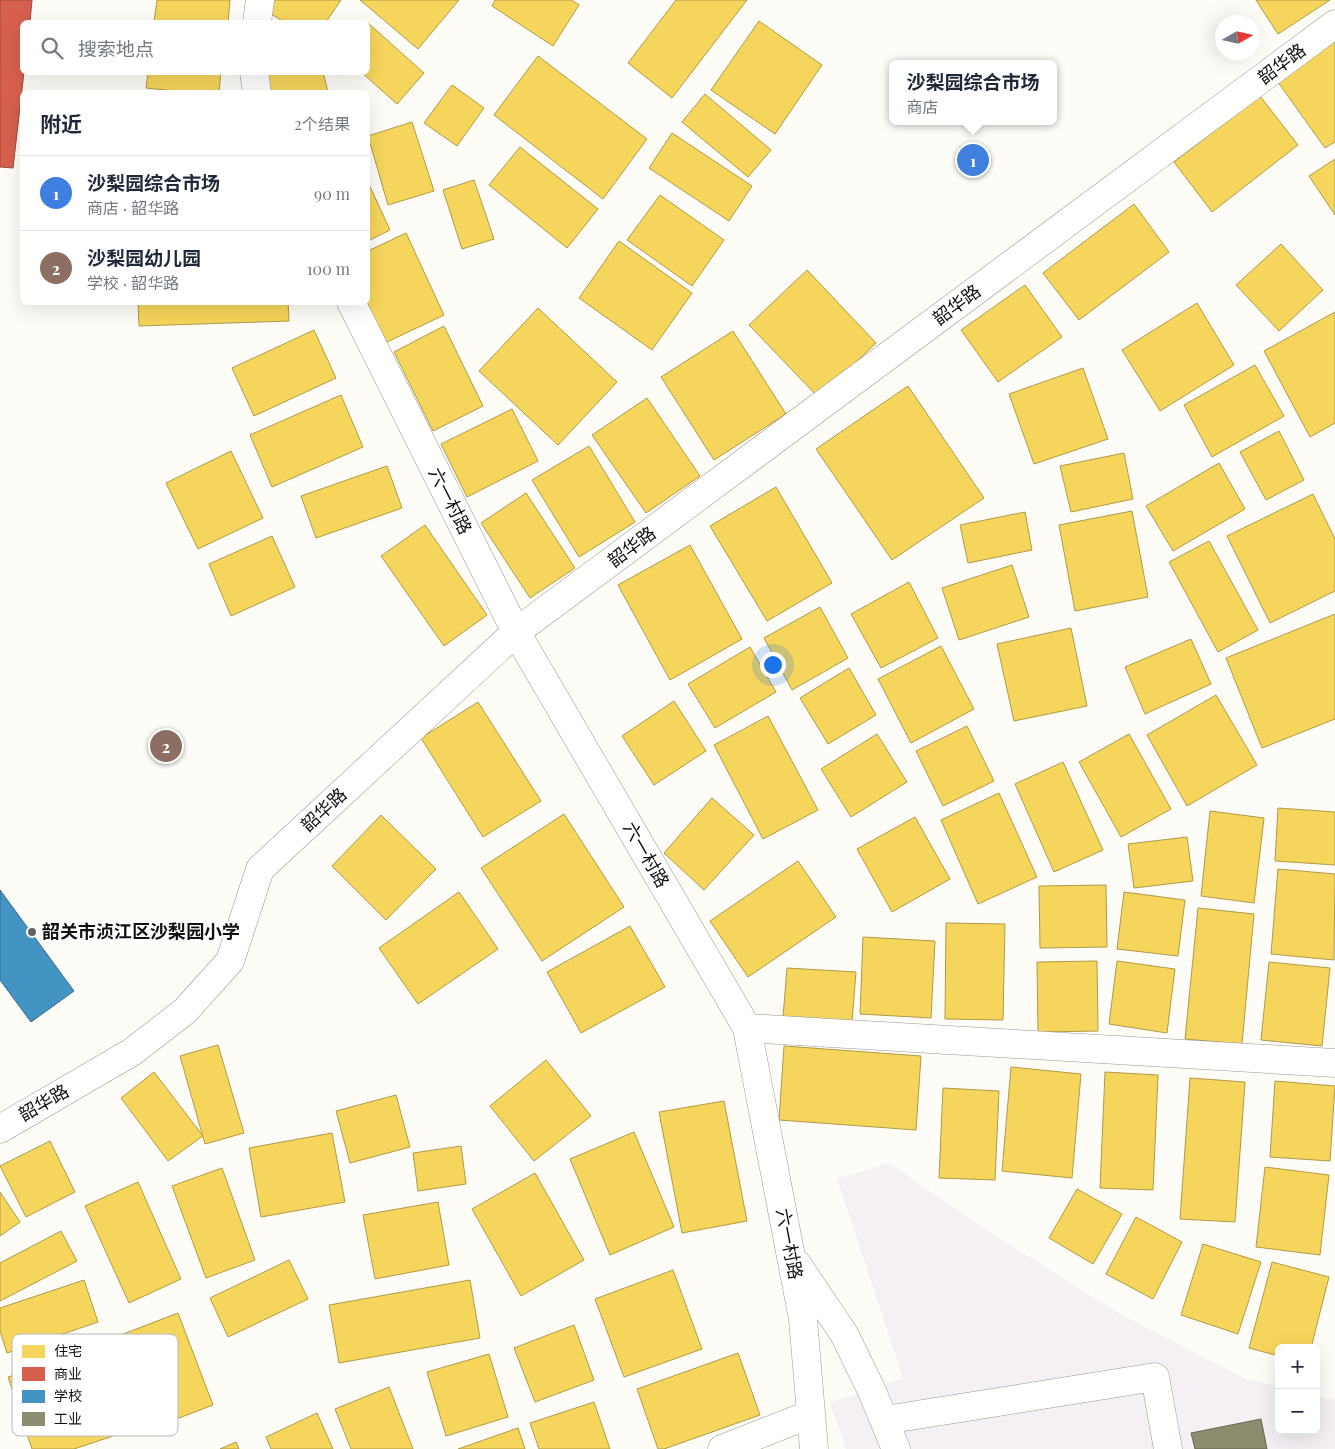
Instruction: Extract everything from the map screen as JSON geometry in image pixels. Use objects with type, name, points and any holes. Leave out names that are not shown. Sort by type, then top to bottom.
[{"type":"street","points":[[257,20],[260,0]]},
{"type":"street","name":"韶华路","points":[[0,1129],[132,1052],[185,1011],[230,961],[260,869],[516,632],[1335,24]]},
{"type":"street","points":[[255,75],[258,90]]},
{"type":"street","name":"六一村路","points":[[352,305],[516,632],[747,1028],[803,1319],[814,1449]]},
{"type":"street","points":[[747,1028],[1335,1063]]},
{"type":"street","points":[[791,1254],[844,1334],[886,1420],[896,1449]]},
{"type":"street","points":[[886,1420],[1155,1378],[1168,1449]]},
{"type":"street","points":[[722,1449],[811,1414]]},
{"type":"shaded area","points":[[889,1163],[996,1236],[1122,1315],[1246,1379],[1275,1386],[1275,1434],[1320,1434],[1320,1397],[1335,1400],[1335,1449],[846,1449],[830,1403],[903,1378],[837,1179]]},
{"type":"building: 住宅","points":[[157,0],[230,0],[228,20],[154,20]]},
{"type":"building: 住宅","points":[[276,0],[341,0],[327,20],[281,20],[268,12]]},
{"type":"building: 住宅","points":[[360,0],[459,0],[418,49]]},
{"type":"building: 住宅","points":[[495,0],[572,0],[579,5],[553,46],[492,6]]},
{"type":"building: 住宅","points":[[676,0],[747,0],[672,98],[628,63]]},
{"type":"building: 住宅","points":[[1256,0],[1330,0],[1278,34]]},
{"type":"building: 住宅","points":[[759,21],[822,65],[775,134],[711,90]]},
{"type":"building: 住宅","points":[[370,25],[424,73],[397,104],[364,75],[370,75]]},
{"type":"building: 住宅","points":[[1335,35],[1335,142],[1325,148],[1275,78]]},
{"type":"building: 住宅","points":[[538,56],[647,139],[603,199],[494,115]]},
{"type":"building: 住宅","points":[[148,75],[221,75],[219,90],[146,88]]},
{"type":"building: 住宅","points":[[268,75],[324,75],[328,90],[271,90]]},
{"type":"building: 住宅","points":[[452,85],[484,108],[457,146],[424,123]]},
{"type":"building: 住宅","points":[[705,94],[771,150],[748,177],[682,122]]},
{"type":"building: 住宅","points":[[1260,96],[1298,145],[1212,212],[1174,162]]},
{"type":"building: 住宅","points":[[412,122],[434,191],[388,205],[370,143],[370,135]]},
{"type":"building: 住宅","points":[[672,133],[752,186],[729,221],[649,168]]},
{"type":"building: 住宅","points":[[520,147],[598,209],[567,248],[489,185]]},
{"type":"building: 住宅","points":[[1335,159],[1335,215],[1309,176]]},
{"type":"building: 住宅","points":[[474,180],[494,239],[462,249],[443,190]]},
{"type":"building: 住宅","points":[[370,186],[390,230],[370,240]]},
{"type":"building: 住宅","points":[[660,195],[724,240],[692,286],[627,240]]},
{"type":"building: 住宅","points":[[1134,204],[1169,252],[1079,320],[1043,273]]},
{"type":"building: 住宅","points":[[406,233],[444,315],[385,343],[368,305],[370,305],[370,250]]},
{"type":"building: 住宅","points":[[619,241],[692,293],[652,350],[579,298]]},
{"type":"building: 住宅","points":[[1281,244],[1323,290],[1279,331],[1236,285]]},
{"type":"building: 住宅","points":[[807,270],[876,343],[819,398],[749,325]]},
{"type":"building: 住宅","points":[[1025,285],[1062,337],[998,382],[961,330]]},
{"type":"building: 住宅","points":[[1197,303],[1234,365],[1160,411],[1122,350]]},
{"type":"building: 住宅","points":[[138,305],[288,305],[289,321],[139,326]]},
{"type":"building: 住宅","points":[[538,308],[617,382],[558,445],[479,371]]},
{"type":"building: 住宅","points":[[1335,312],[1335,423],[1310,437],[1264,351]]},
{"type":"building: 住宅","points":[[444,326],[483,406],[433,431],[394,352]]},
{"type":"building: 住宅","points":[[314,330],[336,378],[254,416],[232,368]]},
{"type":"building: 住宅","points":[[733,331],[786,414],[714,460],[661,377]]},
{"type":"building: 住宅","points":[[1255,365],[1284,416],[1212,457],[1184,405]]},
{"type":"building: 住宅","points":[[1083,368],[1108,439],[1034,464],[1009,394]]},
{"type":"building: 住宅","points":[[908,386],[984,498],[892,560],[816,449]]},
{"type":"building: 住宅","points":[[341,395],[363,447],[272,487],[250,435]]},
{"type":"building: 住宅","points":[[647,398],[700,476],[646,513],[592,435]]},
{"type":"building: 住宅","points":[[512,409],[538,461],[467,497],[441,444]]},
{"type":"building: 住宅","points":[[1279,431],[1304,480],[1266,500],[1240,452]]},
{"type":"building: 住宅","points":[[589,446],[635,522],[579,557],[532,480]]},
{"type":"building: 住宅","points":[[231,451],[263,518],[198,549],[166,483]]},
{"type":"building: 住宅","points":[[1124,453],[1133,499],[1071,512],[1060,466]]},
{"type":"building: 住宅","points":[[1219,463],[1245,509],[1173,551],[1146,506]]},
{"type":"building: 住宅","points":[[387,466],[402,508],[316,538],[301,496]]},
{"type":"building: 住宅","points":[[776,487],[832,583],[767,621],[710,526]]},
{"type":"building: 住宅","points":[[526,493],[575,568],[530,598],[481,523]]},
{"type":"building: 住宅","points":[[1313,494],[1335,539],[1335,591],[1270,623],[1227,536]]},
{"type":"building: 住宅","points":[[1132,511],[1148,597],[1075,611],[1059,525]]},
{"type":"building: 住宅","points":[[1025,512],[1032,550],[968,563],[960,525]]},
{"type":"building: 住宅","points":[[425,525],[487,615],[444,646],[381,556]]},
{"type":"building: 住宅","points":[[272,536],[295,587],[231,616],[209,564]]},
{"type":"building: 住宅","points":[[1209,541],[1258,630],[1218,652],[1169,562]]},
{"type":"building: 住宅","points":[[690,545],[742,639],[670,680],[618,585]]},
{"type":"building: 住宅","points":[[1012,565],[1029,617],[959,640],[942,588]]},
{"type":"building: 住宅","points":[[909,582],[938,638],[881,668],[851,614]]},
{"type":"building: 住宅","points":[[820,607],[848,658],[792,690],[764,638]]},
{"type":"building: 住宅","points":[[1335,614],[1335,719],[1262,748],[1226,658]]},
{"type":"building: 住宅","points":[[1071,628],[1087,706],[1014,721],[997,644]]},
{"type":"building: 住宅","points":[[1191,639],[1211,684],[1145,714],[1125,667]]},
{"type":"building: 住宅","points":[[941,646],[974,709],[911,743],[878,679]]},
{"type":"building: 住宅","points":[[750,647],[776,692],[715,728],[688,684]]},
{"type":"building: 住宅","points":[[849,668],[876,715],[828,744],[800,698]]},
{"type":"building: 住宅","points":[[1216,695],[1257,765],[1187,806],[1147,735]]},
{"type":"building: 住宅","points":[[674,701],[706,751],[654,785],[622,736]]},
{"type":"building: 住宅","points":[[478,702],[541,801],[483,837],[421,738]]},
{"type":"building: 住宅","points":[[768,716],[818,810],[763,839],[714,745]]},
{"type":"building: 住宅","points":[[967,726],[994,781],[943,806],[916,751]]},
{"type":"building: 住宅","points":[[877,734],[907,782],[851,817],[821,769]]},
{"type":"building: 住宅","points":[[1129,734],[1171,809],[1121,837],[1079,762]]},
{"type":"building: 住宅","points":[[1063,762],[1103,850],[1054,872],[1015,784]]},
{"type":"building: 住宅","points":[[999,793],[1037,877],[978,904],[941,820]]},
{"type":"building: 住宅","points":[[712,798],[754,835],[704,890],[664,853]]},
{"type":"building: 住宅","points":[[1278,808],[1335,812],[1335,865],[1275,861]]},
{"type":"building: 住宅","points":[[1210,811],[1264,818],[1254,903],[1201,896]]},
{"type":"building: 住宅","points":[[564,814],[624,907],[542,961],[481,868]]},
{"type":"building: 住宅","points":[[381,815],[436,869],[386,920],[332,866]]},
{"type":"building: 住宅","points":[[915,817],[950,879],[892,912],[857,849]]},
{"type":"building: 住宅","points":[[1187,837],[1193,881],[1134,888],[1128,844]]},
{"type":"building: 住宅","points":[[798,861],[836,917],[748,977],[710,921]]},
{"type":"building: 住宅","points":[[1278,869],[1335,874],[1334,960],[1271,954]]},
{"type":"building: 住宅","points":[[1106,885],[1107,947],[1040,948],[1039,886]]},
{"type":"building: 住宅","points":[[459,892],[498,949],[418,1004],[379,948]]},
{"type":"building: 住宅","points":[[1124,892],[1185,900],[1178,956],[1117,949]]},
{"type":"building: 住宅","points":[[1198,908],[1254,914],[1242,1044],[1185,1039]]},
{"type":"building: 住宅","points":[[946,923],[1005,924],[1003,1020],[945,1019]]},
{"type":"building: 住宅","points":[[630,926],[665,987],[581,1033],[547,972]]},
{"type":"building: 住宅","points":[[863,937],[935,941],[931,1018],[860,1014]]},
{"type":"building: 住宅","points":[[1097,961],[1098,1031],[1038,1032],[1037,962]]},
{"type":"building: 住宅","points":[[1117,961],[1175,969],[1167,1033],[1109,1024]]},
{"type":"building: 住宅","points":[[1269,962],[1330,968],[1322,1046],[1261,1040]]},
{"type":"building: 住宅","points":[[787,968],[856,972],[852,1022],[783,1017]]},
{"type":"building: 住宅","points":[[218,1045],[244,1133],[205,1144],[180,1056]]},
{"type":"building: 住宅","points":[[784,1046],[921,1056],[916,1130],[779,1120]]},
{"type":"building: 住宅","points":[[546,1060],[591,1116],[534,1161],[490,1106]]},
{"type":"building: 住宅","points":[[1011,1067],[1081,1074],[1072,1178],[1002,1171]]},
{"type":"building: 住宅","points":[[154,1072],[203,1136],[168,1161],[121,1098]]},
{"type":"building: 住宅","points":[[1105,1072],[1158,1075],[1153,1190],[1100,1188]]},
{"type":"building: 住宅","points":[[1190,1078],[1245,1082],[1235,1222],[1180,1219]]},
{"type":"building: 住宅","points":[[1275,1081],[1335,1086],[1330,1161],[1270,1157]]},
{"type":"building: 住宅","points":[[943,1088],[999,1091],[995,1180],[939,1178]]},
{"type":"building: 住宅","points":[[396,1095],[410,1147],[350,1163],[336,1111]]},
{"type":"building: 住宅","points":[[724,1101],[747,1221],[682,1233],[659,1112]]},
{"type":"building: 住宅","points":[[634,1132],[674,1227],[610,1255],[570,1159]]},
{"type":"building: 住宅","points":[[332,1133],[345,1202],[261,1217],[249,1148]]},
{"type":"building: 住宅","points":[[50,1141],[75,1192],[26,1217],[0,1166]]},
{"type":"building: 住宅","points":[[461,1146],[466,1184],[418,1191],[413,1153]]},
{"type":"building: 住宅","points":[[1265,1167],[1329,1175],[1320,1255],[1256,1247]]},
{"type":"building: 住宅","points":[[222,1168],[255,1260],[206,1278],[172,1186]]},
{"type":"building: 住宅","points":[[535,1173],[584,1260],[521,1296],[472,1209]]},
{"type":"building: 住宅","points":[[138,1182],[181,1279],[129,1303],[85,1206]]},
{"type":"building: 住宅","points":[[1077,1189],[1122,1214],[1093,1264],[1049,1238]]},
{"type":"building: 住宅","points":[[0,1192],[20,1222],[0,1236]]},
{"type":"building: 住宅","points":[[438,1202],[449,1265],[375,1279],[363,1215]]},
{"type":"building: 住宅","points":[[1136,1217],[1182,1242],[1153,1299],[1106,1274]]},
{"type":"building: 住宅","points":[[61,1231],[77,1261],[0,1301],[0,1263]]},
{"type":"building: 住宅","points":[[1203,1244],[1261,1262],[1238,1334],[1181,1315]]},
{"type":"building: 住宅","points":[[289,1260],[308,1299],[228,1337],[210,1298]]},
{"type":"building: 住宅","points":[[1272,1262],[1329,1277],[1312,1344],[1275,1344],[1275,1355],[1249,1348]]},
{"type":"building: 住宅","points":[[673,1270],[702,1349],[624,1377],[595,1299]]},
{"type":"building: 住宅","points":[[84,1280],[98,1322],[63,1334],[12,1334],[12,1351],[7,1353],[0,1331],[0,1308]]},
{"type":"building: 住宅","points":[[470,1280],[480,1338],[339,1363],[329,1305]]},
{"type":"building: 住宅","points":[[178,1313],[213,1405],[178,1418],[178,1334],[123,1334]]},
{"type":"building: 住宅","points":[[574,1325],[594,1380],[535,1402],[514,1348]]},
{"type":"building: 住宅","points":[[738,1353],[760,1415],[664,1449],[658,1449],[637,1389]]},
{"type":"building: 住宅","points":[[489,1354],[508,1417],[446,1436],[427,1372]]},
{"type":"building: 住宅","points":[[12,1376],[12,1389],[8,1377]]},
{"type":"building: 住宅","points":[[389,1387],[413,1449],[351,1449],[335,1409]]},
{"type":"building: 住宅","points":[[594,1402],[610,1449],[539,1449],[530,1423]]},
{"type":"building: 住宅","points":[[317,1413],[333,1449],[271,1449],[266,1437]]},
{"type":"building: 住宅","points":[[518,1428],[525,1449],[458,1449]]},
{"type":"building: 住宅","points":[[28,1436],[113,1436],[74,1449],[32,1449]]},
{"type":"building: 住宅","points":[[236,1442],[239,1449],[220,1449]]},
{"type":"building: 商业","points":[[0,0],[32,0],[30,20],[20,20],[20,75],[24,75],[22,90],[20,90],[20,107],[13,168],[0,167]]},
{"type":"building: 学校","points":[[0,890],[74,991],[31,1022],[0,980]]},
{"type":"building: 工业","points":[[1261,1419],[1267,1449],[1195,1449],[1191,1433]]},
{"type":"place","name":"沙梨园综合市场","points":[[973,160]]},
{"type":"place","name":"沙梨园幼儿园","points":[[166,746]]},
{"type":"place","name":"韶关市浈江区沙梨园小学","points":[[32,932]]}]
